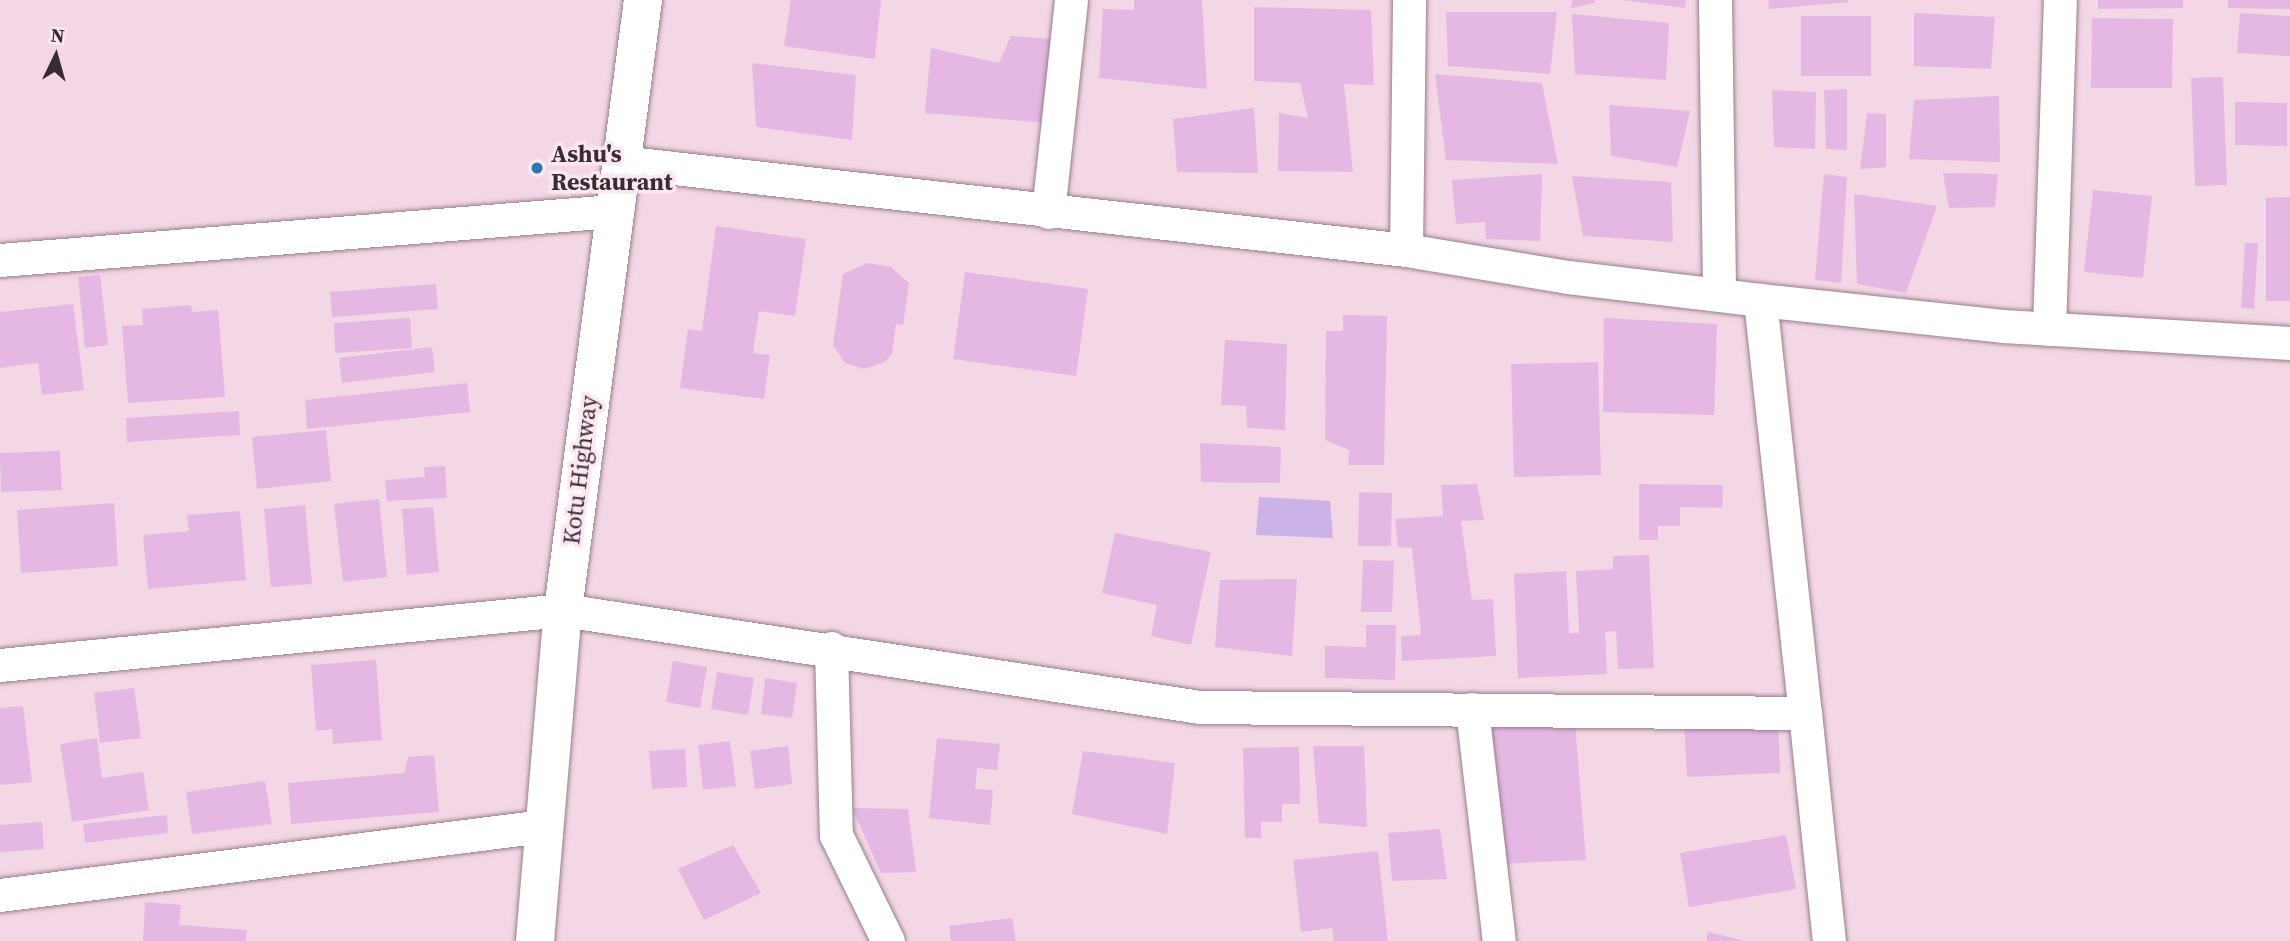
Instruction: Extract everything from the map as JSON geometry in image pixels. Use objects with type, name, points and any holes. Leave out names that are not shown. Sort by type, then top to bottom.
[{"type":"street","name":"Kotu Highway","points":[[535,941],[563,610],[612,211],[643,0]]},
{"type":"street","points":[[1048,212],[1071,0]]},
{"type":"street","points":[[1406,250],[1409,0]]},
{"type":"street","points":[[1715,0],[1719,294]]},
{"type":"street","points":[[2049,329],[2060,0]]},
{"type":"street","points":[[620,162],[1406,250],[1568,277],[1760,300],[2049,329],[2290,343]]},
{"type":"street","points":[[0,261],[612,211]]},
{"type":"street","points":[[1760,300],[1829,941]]},
{"type":"street","points":[[0,665],[563,610],[831,648],[1200,707],[1805,713]]},
{"type":"street","points":[[831,648],[836,835],[888,941]]},
{"type":"street","points":[[1472,709],[1499,941]]},
{"type":"street","points":[[0,895],[543,826]]},
{"type":"shaded area","points":[[1259,497],[1330,501],[1333,538],[1256,535]]},
{"type":"building","points":[[791,0],[881,0],[875,59],[784,46]]},
{"type":"building","points":[[1134,0],[1202,0],[1207,89],[1099,78],[1103,9],[1134,10]]},
{"type":"building","points":[[1572,0],[1595,0],[1595,3],[1571,8]]},
{"type":"building","points":[[1622,0],[1686,0],[1685,8]]},
{"type":"building","points":[[1769,0],[1848,0],[1848,2],[1768,9]]},
{"type":"building","points":[[2098,0],[2183,0],[2183,8],[2098,9]]},
{"type":"building","points":[[2228,0],[2290,0],[2290,9],[2228,8]]},
{"type":"building","points":[[1254,7],[1371,10],[1374,85],[1344,84],[1353,172],[1278,171],[1279,113],[1308,118],[1300,83],[1254,81]]},
{"type":"building","points":[[1446,12],[1557,12],[1550,74],[1448,66]]},
{"type":"building","points":[[1914,13],[1995,17],[1991,69],[1914,66]]},
{"type":"building","points":[[2240,13],[2290,16],[2290,56],[2237,53]]},
{"type":"building","points":[[1572,14],[1669,23],[1666,80],[1575,74]]},
{"type":"building","points":[[1801,16],[1871,16],[1871,76],[1801,76]]},
{"type":"building","points":[[2092,18],[2173,19],[2172,88],[2091,88]]},
{"type":"building","points":[[1011,36],[1051,39],[1047,123],[925,113],[931,48],[999,63]]},
{"type":"building","points":[[752,63],[856,75],[852,140],[756,127]]},
{"type":"building","points":[[1435,74],[1542,83],[1558,164],[1446,160]]},
{"type":"building","points":[[2223,77],[2227,185],[2195,186],[2191,78]]},
{"type":"building","points":[[1847,89],[1847,150],[1826,149],[1824,90]]},
{"type":"building","points":[[1772,90],[1816,92],[1815,149],[1774,147]]},
{"type":"building","points":[[1999,96],[2000,162],[1909,159],[1914,100]]},
{"type":"building","points":[[2235,102],[2287,103],[2287,146],[2235,145]]},
{"type":"building","points":[[1609,105],[1690,111],[1677,167],[1611,156]]},
{"type":"building","points":[[1254,108],[1258,173],[1177,172],[1173,119]]},
{"type":"building","points":[[1867,113],[1886,114],[1886,167],[1860,169]]},
{"type":"building","points":[[1943,173],[1998,174],[1995,207],[1949,208]]},
{"type":"building","points":[[1542,174],[1540,241],[1486,239],[1485,222],[1456,224],[1452,180]]},
{"type":"building","points":[[1824,174],[1847,177],[1841,283],[1815,280]]},
{"type":"building","points":[[1572,176],[1671,182],[1673,242],[1583,236]]},
{"type":"building","points":[[2093,190],[2152,196],[2143,278],[2084,272]]},
{"type":"building","points":[[1854,194],[1937,206],[1906,293],[1857,284]]},
{"type":"building","points":[[2290,197],[2290,301],[2266,301],[2266,198]]},
{"type":"building","points":[[716,226],[806,239],[795,316],[759,311],[753,353],[770,355],[764,399],[680,388],[688,329],[702,331]]},
{"type":"building","points":[[2245,243],[2258,243],[2254,309],[2241,308]]},
{"type":"building","points":[[867,263],[891,267],[909,283],[903,325],[896,324],[892,354],[885,362],[864,369],[845,363],[833,345],[843,274]]},
{"type":"building","points":[[965,272],[1088,289],[1076,376],[953,359]]},
{"type":"building","points":[[100,275],[108,345],[85,348],[78,277]]},
{"type":"building","points":[[436,284],[438,309],[332,317],[330,292]]},
{"type":"building","points":[[73,304],[84,390],[42,395],[38,363],[0,368],[0,312]]},
{"type":"building","points":[[191,305],[192,312],[218,310],[225,397],[128,403],[122,326],[143,325],[142,309]]},
{"type":"building","points":[[1343,315],[1387,316],[1384,465],[1348,465],[1349,450],[1325,440],[1326,331],[1343,331]]},
{"type":"building","points":[[410,318],[412,348],[335,353],[334,323]]},
{"type":"building","points":[[1604,318],[1717,324],[1714,415],[1603,412]]},
{"type":"building","points":[[1225,340],[1287,344],[1285,430],[1247,428],[1246,406],[1221,405]]},
{"type":"building","points":[[432,347],[435,372],[342,383],[339,358]]},
{"type":"building","points":[[1598,362],[1601,475],[1514,477],[1511,364]]},
{"type":"building","points":[[467,383],[470,412],[307,429],[305,400]]},
{"type":"building","points":[[239,411],[240,435],[127,442],[126,418]]},
{"type":"building","points":[[326,430],[331,481],[257,489],[252,437]]},
{"type":"building","points":[[1200,443],[1281,447],[1280,483],[1201,482]]},
{"type":"building","points":[[60,451],[62,490],[1,492],[0,453]]},
{"type":"building","points":[[445,466],[447,498],[387,501],[385,480],[425,477],[424,467]]},
{"type":"building","points":[[1477,484],[1484,520],[1461,521],[1472,600],[1493,599],[1496,656],[1402,661],[1401,636],[1421,635],[1412,548],[1398,547],[1395,519],[1443,516],[1441,485]]},
{"type":"building","points":[[1639,484],[1723,485],[1722,508],[1680,507],[1680,526],[1658,526],[1658,540],[1639,540]]},
{"type":"building","points":[[1359,492],[1392,493],[1391,546],[1358,546]]},
{"type":"building","points":[[379,499],[387,577],[343,582],[334,504]]},
{"type":"building","points":[[114,503],[118,566],[21,573],[17,510]]},
{"type":"building","points":[[305,505],[312,584],[271,587],[264,509]]},
{"type":"building","points":[[433,507],[439,572],[407,575],[402,509]]},
{"type":"building","points":[[240,511],[246,580],[148,589],[143,535],[189,531],[187,515]]},
{"type":"building","points":[[1115,533],[1211,552],[1191,645],[1151,636],[1157,605],[1102,593]]},
{"type":"building","points":[[1649,555],[1654,668],[1618,669],[1616,631],[1605,632],[1607,674],[1518,678],[1514,574],[1566,571],[1569,633],[1579,633],[1576,571],[1613,569],[1613,556]]},
{"type":"building","points":[[1363,560],[1394,561],[1392,612],[1361,612]]},
{"type":"building","points":[[1297,579],[1292,656],[1215,647],[1220,580]]},
{"type":"building","points":[[1366,625],[1396,625],[1395,680],[1325,678],[1325,646],[1366,647]]},
{"type":"building","points":[[376,660],[382,740],[333,744],[332,729],[316,731],[311,665]]},
{"type":"building","points":[[673,661],[707,667],[700,708],[666,702]]},
{"type":"building","points":[[717,672],[754,678],[748,715],[711,709]]},
{"type":"building","points":[[765,678],[797,683],[792,718],[761,714]]},
{"type":"building","points":[[134,688],[141,738],[100,743],[94,693]]},
{"type":"building","points":[[23,706],[32,782],[0,785],[0,708]]},
{"type":"building","points":[[1778,717],[1780,773],[1687,777],[1684,721]]},
{"type":"building","points":[[1487,722],[1575,723],[1586,860],[1498,864]]},
{"type":"building","points":[[97,738],[102,778],[143,772],[149,810],[72,822],[60,744]]},
{"type":"building","points":[[937,738],[1000,744],[997,770],[977,768],[975,789],[993,790],[990,825],[929,818]]},
{"type":"building","points":[[730,741],[736,786],[703,790],[698,745]]},
{"type":"building","points":[[788,746],[792,784],[755,789],[750,751]]},
{"type":"building","points":[[1313,746],[1364,746],[1367,827],[1319,823]]},
{"type":"building","points":[[1299,747],[1300,804],[1282,804],[1282,822],[1261,822],[1261,838],[1245,838],[1243,748]]},
{"type":"building","points":[[685,749],[687,787],[652,789],[649,751]]},
{"type":"building","points":[[1083,751],[1175,763],[1167,834],[1072,814]]},
{"type":"building","points":[[434,755],[439,812],[291,824],[288,783],[404,773],[408,757]]},
{"type":"building","points":[[265,781],[272,824],[192,834],[186,792]]},
{"type":"building","points":[[852,808],[908,809],[916,872],[881,873]]},
{"type":"building","points":[[167,815],[168,833],[85,843],[83,824]]},
{"type":"building","points":[[42,822],[44,849],[0,852],[0,825]]},
{"type":"building","points":[[1440,829],[1447,879],[1392,881],[1388,833]]},
{"type":"building","points":[[1786,835],[1796,889],[1689,907],[1680,853]]},
{"type":"building","points":[[733,845],[761,893],[704,920],[678,869]]},
{"type":"building","points":[[1378,851],[1388,941],[1334,941],[1332,928],[1301,932],[1293,860]]},
{"type":"building","points":[[145,902],[181,905],[179,925],[247,930],[246,941],[143,941]]},
{"type":"building","points":[[1012,918],[1016,941],[951,941],[949,926]]},
{"type":"building","points":[[1708,932],[1742,940],[1742,941],[1706,941]]},
{"type":"place","name":"Ashu's Restaurant","points":[[537,168]]}]
